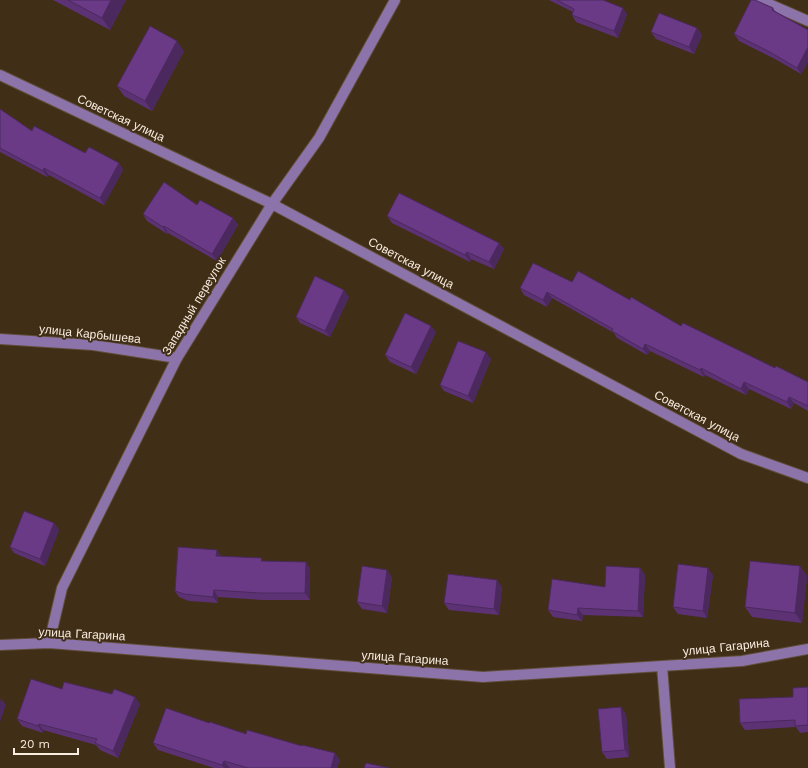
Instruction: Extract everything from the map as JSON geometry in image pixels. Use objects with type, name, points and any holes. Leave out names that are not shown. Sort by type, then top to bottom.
[{"type":"street","name":"Западный переулок","points":[[49,643],[62,588],[177,358],[272,204],[319,138],[395,0]]},
{"type":"street","points":[[760,0],[808,21]]},
{"type":"street","name":"Советская улица","points":[[0,75],[272,204],[741,454],[808,478]]},
{"type":"street","name":"улица Карбышева","points":[[0,339],[93,345],[177,358]]},
{"type":"street","name":"улица Гагарина","points":[[0,645],[49,643],[483,677],[742,661],[808,649]]},
{"type":"street","points":[[662,666],[670,768]]},
{"type":"building","points":[[68,0],[111,0],[102,18]]},
{"type":"building","points":[[557,0],[603,0],[623,8],[614,31],[572,15],[574,9]]},
{"type":"building","points":[[751,0],[755,0],[773,8],[772,10],[808,30],[808,47],[797,68],[770,52],[734,34]]},
{"type":"building","points":[[659,13],[697,28],[689,47],[651,32]]},
{"type":"building","points":[[150,26],[177,41],[145,101],[117,86]]},
{"type":"building","points":[[0,109],[32,131],[34,126],[85,153],[89,147],[119,163],[100,198],[44,168],[43,171],[0,148]]},
{"type":"building","points":[[164,182],[197,205],[200,200],[233,218],[212,254],[164,226],[163,227],[143,214]]},
{"type":"building","points":[[399,193],[499,243],[489,262],[467,252],[465,255],[387,216]]},
{"type":"building","points":[[533,263],[572,282],[578,271],[630,300],[631,297],[681,326],[683,323],[775,368],[776,366],[808,382],[808,406],[789,397],[787,402],[744,382],[741,389],[701,368],[700,370],[645,344],[643,349],[612,331],[613,329],[547,292],[543,300],[520,288]]},
{"type":"building","points":[[315,276],[344,290],[325,331],[296,317]]},
{"type":"building","points":[[405,313],[431,326],[411,367],[385,355]]},
{"type":"building","points":[[458,341],[486,352],[468,396],[440,385]]},
{"type":"building","points":[[24,511],[54,523],[40,559],[10,547]]},
{"type":"building","points":[[178,547],[217,550],[216,556],[262,558],[261,561],[306,562],[305,593],[259,593],[214,590],[213,597],[184,594],[175,591]]},
{"type":"building","points":[[750,561],[800,566],[795,613],[745,607]]},
{"type":"building","points":[[678,564],[708,568],[703,611],[673,607]]},
{"type":"building","points":[[362,566],[387,570],[382,606],[357,602]]},
{"type":"building","points":[[606,566],[640,568],[638,611],[578,608],[577,615],[548,610],[552,579],[605,587]]},
{"type":"building","points":[[448,574],[497,580],[494,609],[444,603]]},
{"type":"building","points":[[31,679],[62,689],[64,682],[112,694],[114,689],[135,697],[113,751],[95,743],[97,739],[39,724],[38,726],[17,719]]},
{"type":"building","points":[[808,687],[808,725],[795,726],[795,720],[740,723],[739,699],[793,697],[793,688]]},
{"type":"building","points":[[621,707],[625,750],[602,752],[598,709]]},
{"type":"building","points":[[166,708],[246,734],[247,730],[302,746],[335,753],[331,768],[248,768],[224,761],[222,765],[153,743]]},
{"type":"building","points":[[366,763],[389,768],[364,768]]}]
